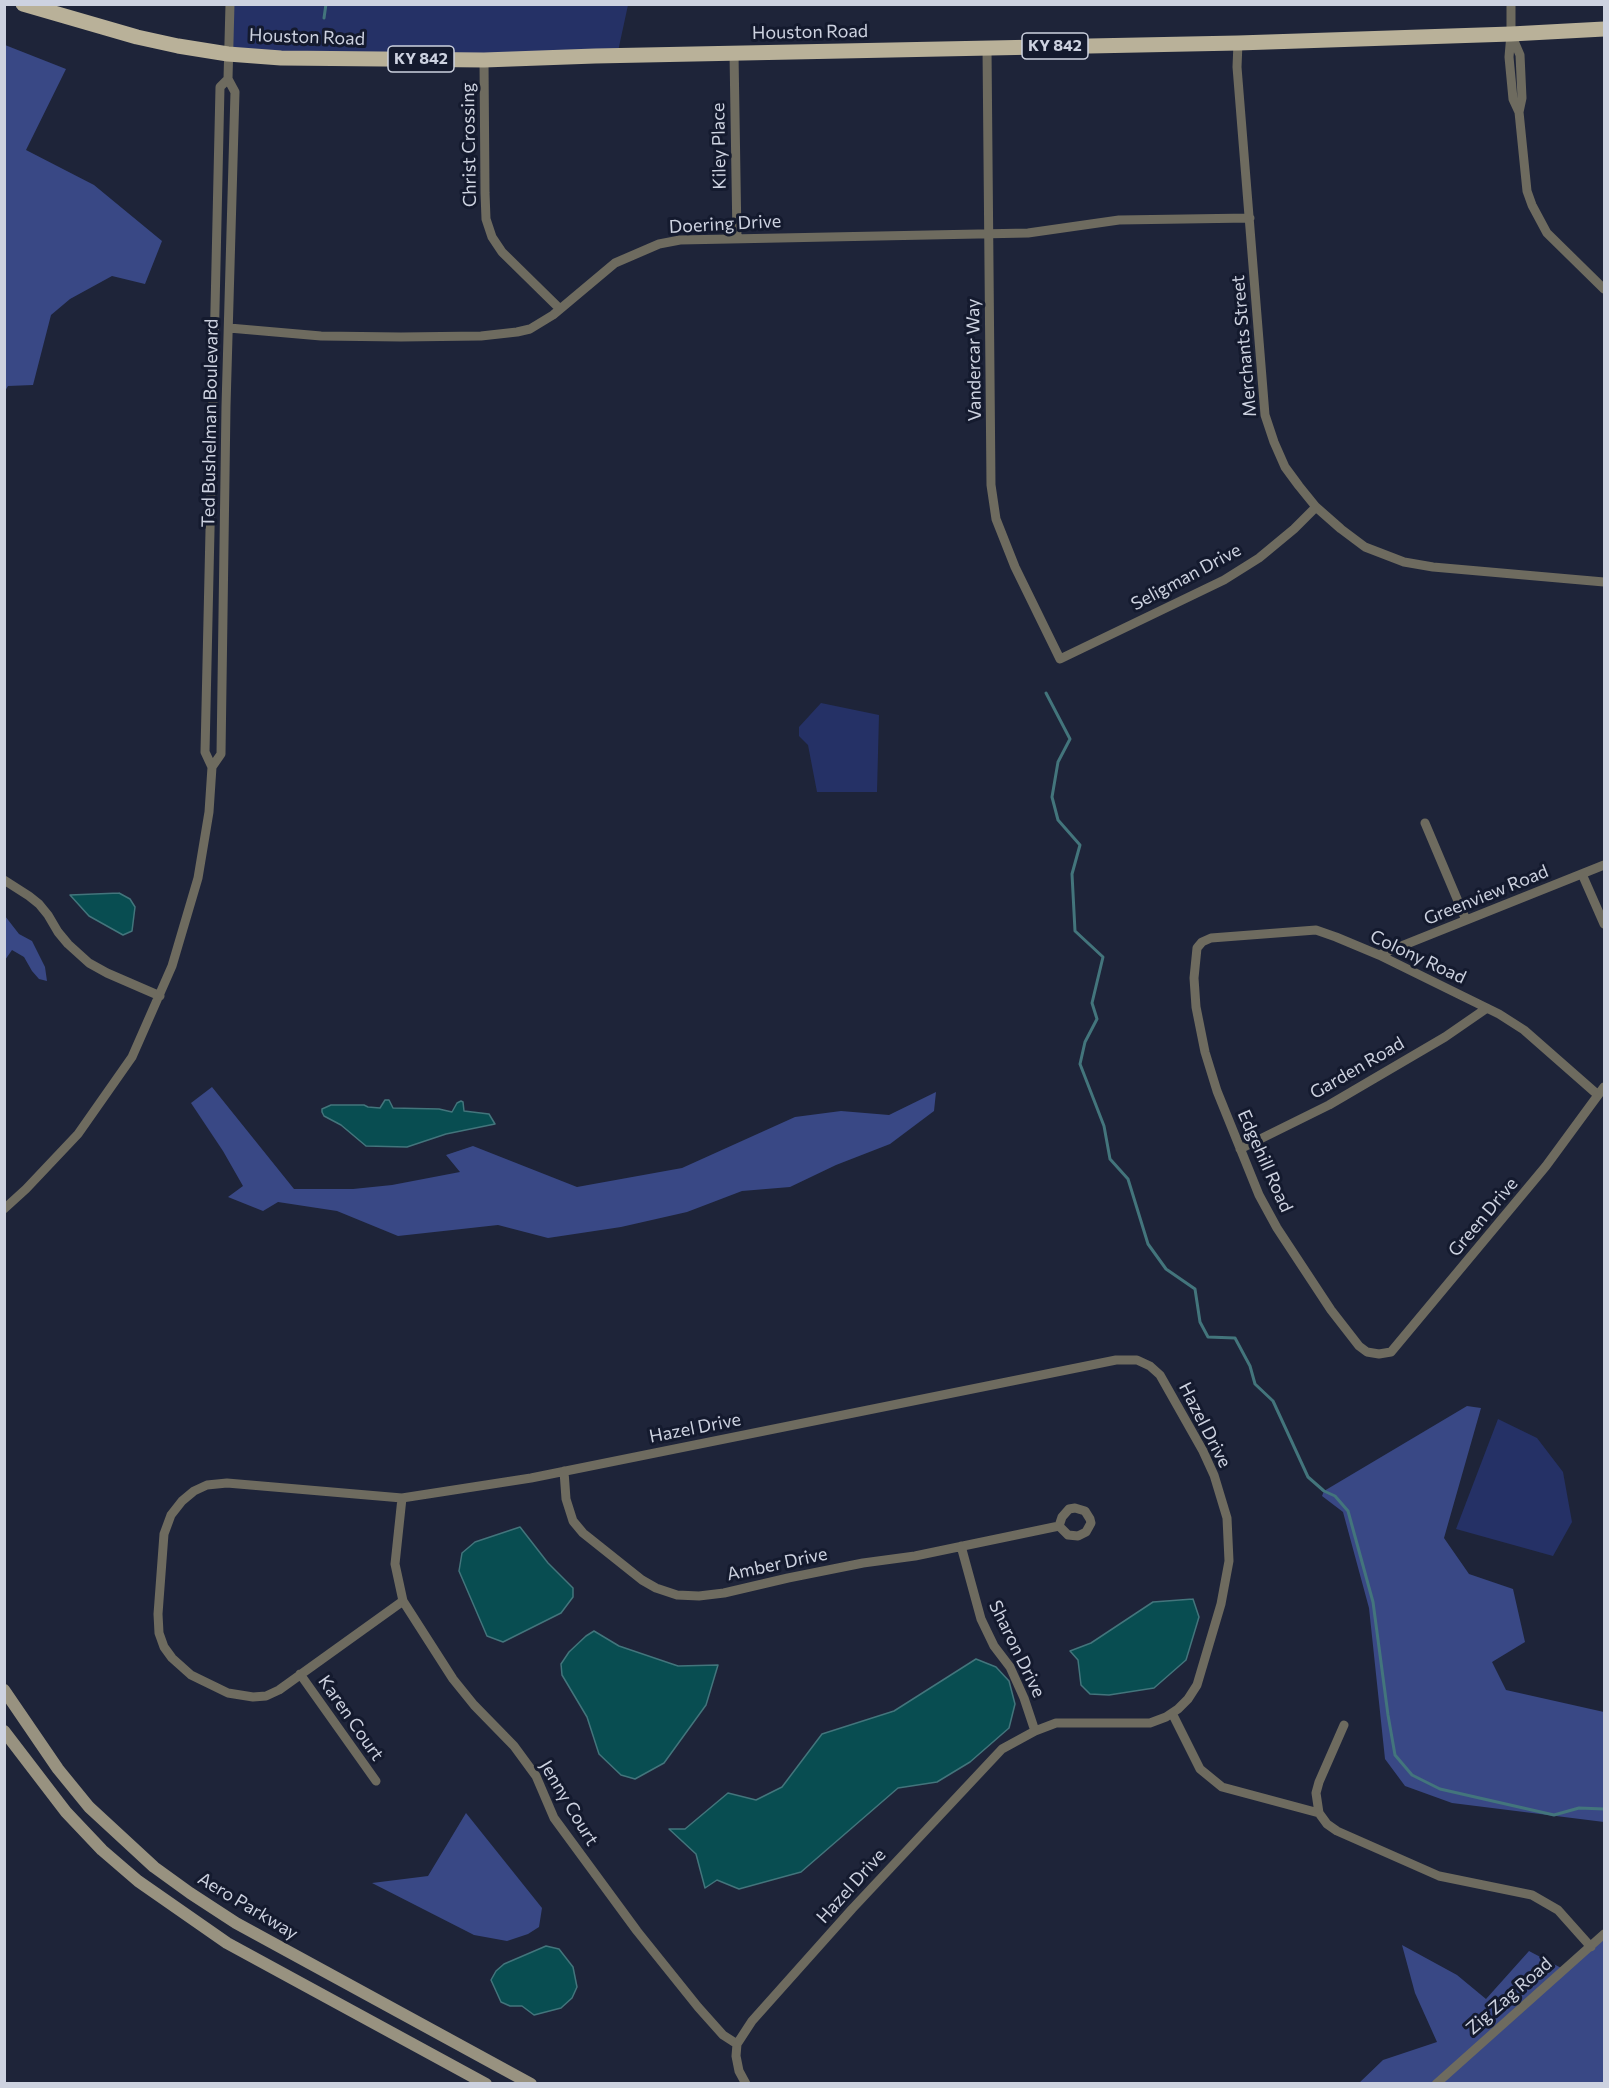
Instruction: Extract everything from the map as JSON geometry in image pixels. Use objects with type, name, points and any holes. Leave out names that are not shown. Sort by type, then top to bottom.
[{"type":"main road","name":"Houston Road","points":[[23,4],[137,37],[178,46],[228,54],[281,58],[484,60],[1238,43],[1605,29]]},
{"type":"main road","name":"Aero Parkway","points":[[4,1690],[58,1769],[89,1807],[154,1867],[236,1923],[531,2084]]},
{"type":"main road","points":[[4,1731],[66,1812],[102,1850],[138,1881],[227,1943],[486,2084]]},
{"type":"street","name":"Ted Bushelman Boulevard","points":[[212,767],[221,754],[235,92],[228,79],[230,4]]},
{"type":"street","points":[[1511,4],[1511,34],[1520,55],[1522,98],[1519,112],[1527,191],[1535,212],[1547,233],[1605,289]]},
{"type":"street","name":"Merchants Street","points":[[1238,43],[1237,67],[1265,415],[1285,467],[1316,507],[1341,529],[1365,547],[1404,562],[1433,567],[1605,582]]},
{"type":"street","name":"Vandercar Way","points":[[987,48],[991,485],[996,519],[1015,567],[1060,659]]},
{"type":"street","name":"Kiley Place","points":[[734,53],[737,239]]},
{"type":"street","name":"Christ Crossing","points":[[484,60],[486,219],[492,237],[502,252],[560,309]]},
{"type":"street","name":"Ted Bushelman Boulevard","points":[[4,1209],[58,1156],[98,1107],[132,1057],[160,996],[182,938],[198,878],[209,812],[212,767],[205,752],[219,109],[220,87],[228,79]]},
{"type":"street","name":"Doering Drive","points":[[229,328],[321,336],[481,336],[530,330],[560,309],[607,269],[639,251],[680,240],[1044,232],[1119,220],[1250,218]]},
{"type":"street","name":"Seligman Drive","points":[[1060,659],[1224,580],[1259,558],[1316,507]]},
{"type":"street","points":[[1425,823],[1466,920]]},
{"type":"street","name":"Greenview Road","points":[[1379,955],[1397,950],[1605,865]]},
{"type":"street","points":[[1582,874],[1605,924]]},
{"type":"street","points":[[4,880],[39,904],[68,944],[89,963],[160,996]]},
{"type":"street","name":"Colony Road","points":[[1197,948],[1202,942],[1211,938],[1316,930],[1379,955],[1487,1008],[1524,1030],[1601,1091]]},
{"type":"street","name":"Edgehill Road","points":[[1197,948],[1196,1007],[1206,1052],[1216,1091],[1259,1195],[1277,1228],[1331,1310],[1359,1346],[1367,1353],[1376,1354]]},
{"type":"street","name":"Garden Road","points":[[1240,1149],[1329,1105],[1444,1037],[1487,1008]]},
{"type":"street","name":"Green Drive","points":[[1376,1354],[1391,1352],[1546,1166],[1601,1091]]},
{"type":"street","name":"Hazel Drive","points":[[403,1601],[279,1690],[253,1697],[228,1693],[191,1675],[171,1658],[164,1647],[159,1633],[158,1614],[164,1534],[171,1515],[182,1501],[194,1491],[207,1485],[227,1483],[402,1498],[564,1471],[1104,1362],[1137,1360],[1150,1366],[1160,1375],[1203,1451],[1214,1475],[1227,1518],[1229,1561],[1221,1604],[1197,1685],[1188,1699],[1172,1713],[1150,1723],[1056,1723],[1035,1731],[1002,1749],[852,1909],[752,2021],[737,2044]]},
{"type":"street","name":"Amber Drive","points":[[564,1471],[566,1499],[573,1521],[583,1533],[642,1580],[656,1588],[677,1594],[699,1596],[724,1593],[788,1578],[1059,1526]]},
{"type":"street","points":[[402,1498],[395,1564],[403,1601]]},
{"type":"street","name":"Sharon Drive","points":[[961,1546],[981,1619],[994,1646],[1010,1667],[1035,1731]]},
{"type":"street","name":"Jenny Court","points":[[403,1601],[453,1679],[474,1706],[514,1746],[536,1776],[554,1818],[637,1931],[698,2007],[723,2035],[737,2044]]},
{"type":"street","name":"Karen Court","points":[[300,1674],[376,1781]]},
{"type":"street","points":[[1172,1713],[1200,1769],[1222,1787],[1319,1813]]},
{"type":"street","points":[[1344,1725],[1316,1793],[1319,1813],[1327,1824],[1337,1832],[1439,1876],[1532,1895],[1558,1910],[1591,1947]]},
{"type":"street","name":"Zig Zag Road","points":[[1436,2084],[1605,1934]]},
{"type":"street","points":[[737,2044],[736,2056],[739,2071],[746,2084]]},
{"type":"shaded area","points":[[230,5],[628,5],[617,56],[228,54]]},
{"type":"shaded area","points":[[5,45],[66,69],[26,150],[94,185],[162,241],[145,284],[112,276],[70,299],[51,315],[33,385],[8,386],[5,391]]},
{"type":"shaded area","points":[[821,703],[879,715],[877,792],[817,792],[808,745],[799,736],[799,727]]},
{"type":"shaded area","points":[[119,893],[130,899],[135,907],[132,931],[123,935],[89,916],[70,895]]},
{"type":"shaded area","points":[[5,916],[19,934],[32,941],[45,967],[47,981],[39,979],[24,957],[12,950],[5,960]]},
{"type":"shaded area","points":[[212,1087],[294,1189],[353,1189],[392,1185],[460,1172],[446,1155],[473,1146],[577,1187],[682,1168],[795,1117],[841,1111],[889,1115],[936,1092],[934,1111],[890,1144],[836,1165],[790,1187],[742,1191],[687,1212],[621,1227],[548,1238],[498,1225],[398,1236],[337,1211],[278,1202],[263,1211],[228,1197],[243,1186],[191,1103]]},
{"type":"shaded area","points":[[385,1100],[389,1100],[393,1108],[439,1109],[452,1112],[457,1103],[461,1101],[464,1111],[489,1114],[495,1124],[446,1134],[407,1147],[366,1146],[341,1125],[324,1116],[322,1112],[322,1109],[331,1105],[364,1105],[380,1108]]},
{"type":"shaded area","points":[[1467,1406],[1481,1408],[1444,1538],[1469,1574],[1513,1589],[1525,1642],[1492,1662],[1506,1690],[1604,1712],[1604,1822],[1452,1803],[1405,1786],[1385,1759],[1369,1608],[1343,1512],[1322,1496],[1324,1491]]},
{"type":"shaded area","points":[[1498,1419],[1537,1438],[1563,1472],[1572,1522],[1553,1556],[1456,1529]]},
{"type":"shaded area","points":[[520,1527],[548,1563],[573,1588],[573,1597],[561,1613],[503,1642],[487,1636],[459,1571],[462,1553],[475,1542]]},
{"type":"shaded area","points":[[1193,1599],[1199,1617],[1186,1660],[1154,1688],[1109,1695],[1090,1694],[1081,1685],[1078,1660],[1070,1651],[1091,1643],[1153,1602]]},
{"type":"shaded area","points":[[594,1631],[619,1646],[678,1666],[718,1665],[706,1705],[664,1763],[635,1779],[621,1775],[599,1754],[587,1717],[562,1675],[561,1664],[569,1652]]},
{"type":"shaded area","points":[[976,1659],[996,1667],[1009,1681],[1015,1704],[1009,1728],[970,1762],[937,1782],[898,1788],[801,1872],[739,1889],[717,1880],[705,1888],[696,1854],[669,1829],[685,1829],[728,1793],[756,1800],[782,1787],[822,1734],[894,1711]]},
{"type":"shaded area","points":[[466,1813],[542,1908],[539,1927],[528,1934],[507,1941],[474,1935],[372,1883],[428,1876]]},
{"type":"shaded area","points":[[1604,1934],[1604,2083],[1358,2084],[1383,2060],[1437,2042],[1415,1993],[1402,1945],[1457,1975],[1486,1999],[1529,1951],[1565,1970]]},
{"type":"shaded area","points":[[546,1946],[559,1949],[573,1967],[577,1987],[572,1998],[561,2008],[534,2015],[522,2006],[510,2006],[501,2002],[491,1980],[496,1971],[504,1964]]},
{"type":"waterway","points":[[324,18],[326,4]]},
{"type":"waterway","points":[[1046,693],[1070,739],[1058,762],[1052,797],[1058,820],[1080,845],[1072,874],[1075,931],[1103,957],[1092,1003],[1097,1019],[1085,1042],[1080,1064],[1104,1126],[1110,1159],[1128,1179],[1148,1244],[1166,1269],[1195,1289],[1200,1322],[1208,1337],[1235,1338],[1250,1366],[1255,1384],[1273,1401],[1308,1477],[1324,1491],[1335,1496],[1348,1511],[1373,1602],[1395,1755],[1412,1775],[1440,1789],[1554,1815],[1579,1808],[1604,1809]]}]
